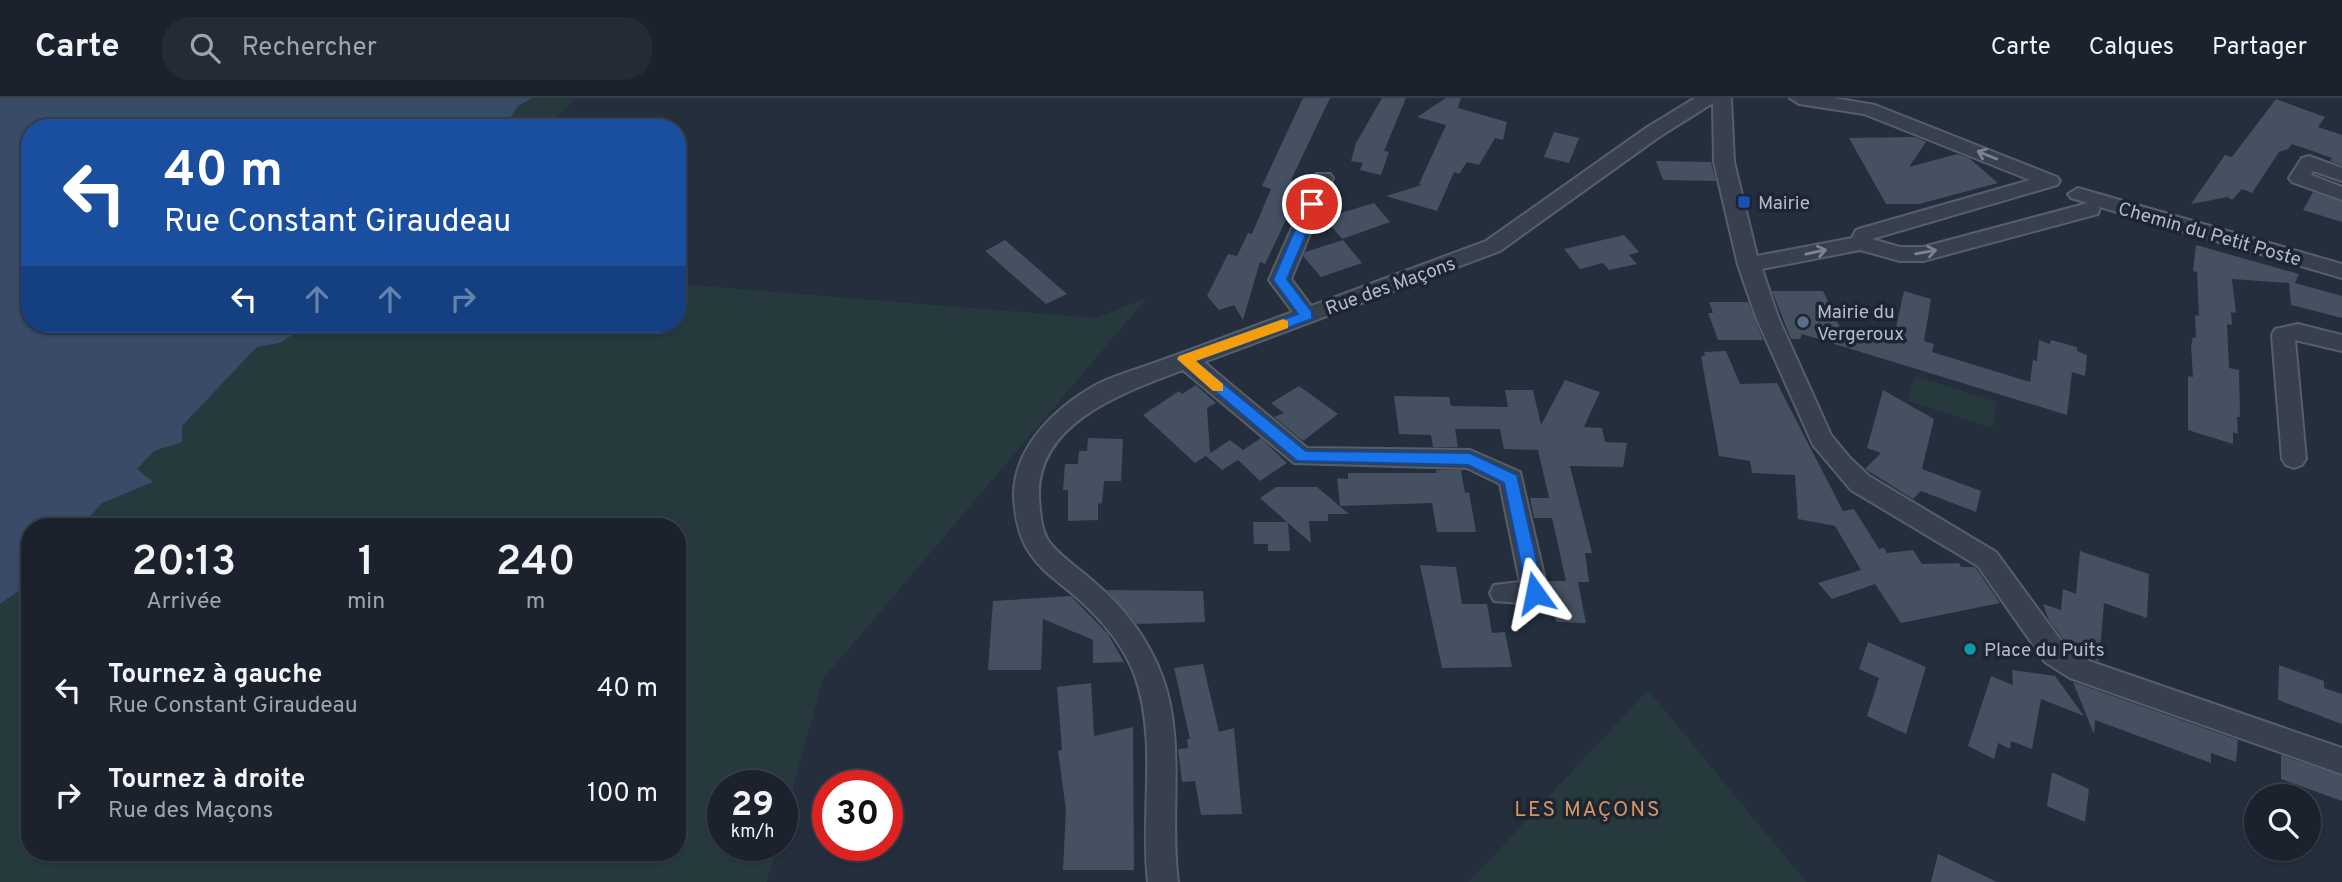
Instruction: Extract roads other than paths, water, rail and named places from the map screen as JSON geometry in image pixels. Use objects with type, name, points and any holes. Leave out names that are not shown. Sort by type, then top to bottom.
[{"type":"street","name":"Rue des Maçons","points":[[1163,882],[1158,856],[1158,746],[1154,693],[1142,661],[1123,631],[1087,591],[1056,568],[1034,538],[1027,501],[1030,462],[1066,419],[1103,391],[1493,246],[1535,220],[1620,155],[1708,98]]},
{"type":"street","points":[[1722,98],[1724,162],[1732,206],[1749,265],[1790,374],[1821,439],[1841,465],[1860,483],[1987,559],[2054,654],[2080,670],[2342,761]]},
{"type":"street","points":[[1749,265],[1860,243],[1863,235],[1869,233],[2050,181],[1868,109],[1799,98]]},
{"type":"street","points":[[2342,174],[2309,162],[2300,178],[2342,194]]},
{"type":"street","points":[[1307,316],[1280,280],[1323,178]]},
{"type":"street","name":"Chemin du Petit Poste","points":[[1860,243],[1900,254],[1923,254],[2084,202],[2342,271]]},
{"type":"street","points":[[2294,459],[2283,335],[2298,332],[2342,343]]},
{"type":"street","points":[[1185,359],[1302,457],[1470,459],[1511,479],[1535,593],[1503,593]]},
{"type":"water","points":[[0,98],[532,98],[517,107],[510,119],[21,119],[21,333],[295,333],[280,343],[257,347],[182,426],[182,442],[154,451],[137,469],[153,482],[102,503],[89,518],[21,518],[21,589],[0,604]]},
{"type":"place","name":"Mairie","points":[[1744,202]]},
{"type":"place","name":"Mairie du Vergeroux","points":[[1803,322]]},
{"type":"place","name":"Place du Puits","points":[[1970,649]]},
{"type":"district","name":"LES MAÇONS","points":[[1588,809]]}]
